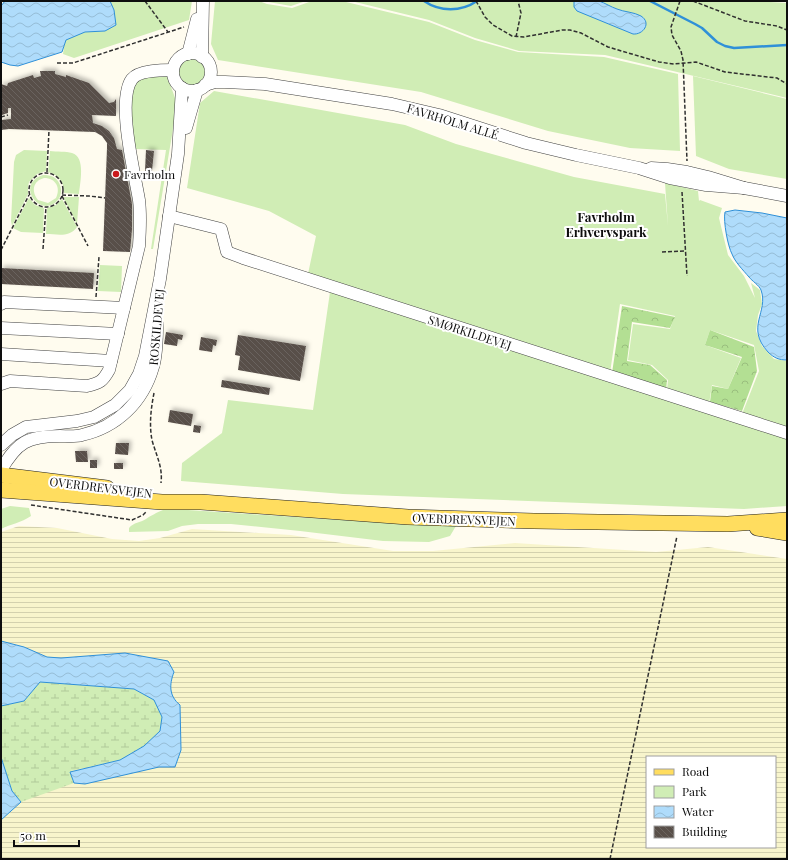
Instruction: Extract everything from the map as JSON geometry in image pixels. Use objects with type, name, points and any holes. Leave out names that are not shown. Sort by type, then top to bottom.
[{"type":"main road","name":"OVERDREVSVEJEN","points":[[1,475],[164,495],[201,502]]},
{"type":"main road","points":[[1,483],[80,488],[109,488]]},
{"type":"main road","name":"OVERDREVSVEJEN","points":[[1,490],[162,502],[201,502],[408,516],[534,521],[728,524],[787,520]]},
{"type":"main road","name":"OVERDREVSVEJEN","points":[[728,524],[787,533]]},
{"type":"street","points":[[188,54],[203,1]]},
{"type":"street","points":[[202,57],[203,1]]},
{"type":"street","points":[[188,54],[202,57],[209,67],[210,75],[201,88],[187,90],[182,88],[175,81],[173,70],[178,60],[188,54]]},
{"type":"street","name":"FAVRHOLM ALLÉ","points":[[209,67],[226,75],[265,84],[408,107],[546,148],[639,168],[659,175],[685,177],[706,185],[744,188],[787,196]]},
{"type":"street","points":[[1,384],[10,381],[87,386],[97,384],[104,379],[109,370],[139,246],[141,226],[139,201],[128,140],[126,114],[128,89],[131,80],[137,75],[157,71],[173,70]]},
{"type":"street","name":"FAVRHOLM ALLÉ","points":[[201,88],[215,82],[265,84]]},
{"type":"street","name":"ROSKILDEVEJ","points":[[1,445],[12,435],[26,427],[77,421],[94,417],[115,405],[130,390],[139,374],[145,356],[160,279],[178,154],[182,88]]},
{"type":"street","name":"ROSKILDEVEJ","points":[[178,154],[201,88]]},
{"type":"street","name":"SMØRKILDEVEJ","points":[[169,216],[221,229],[227,252],[243,258],[787,433]]},
{"type":"street","name":"ROSKILDEVEJ","points":[[1,470],[13,452],[30,439],[41,436],[80,435],[98,430],[121,418],[134,405],[147,385],[154,366],[160,279]]},
{"type":"street","points":[[1,304],[4,302],[124,308]]},
{"type":"street","points":[[1,328],[118,334]]},
{"type":"street","points":[[1,354],[111,361]]},
{"type":"street","points":[[94,417],[98,430]]},
{"type":"path","points":[[145,1],[168,32]]},
{"type":"path","points":[[476,1],[485,17],[493,25],[512,36],[524,37],[562,30],[570,30],[581,33],[608,47],[659,62],[674,64],[696,62],[725,72],[777,78],[787,84]]},
{"type":"path","points":[[516,37],[521,13],[518,1]]},
{"type":"path","points":[[680,1],[671,27],[672,35],[681,51],[683,63],[686,158],[688,166],[682,187],[688,276]]},
{"type":"path","points":[[693,1],[745,21],[777,26],[787,30]]},
{"type":"path","points":[[57,62],[73,63],[196,23]]},
{"type":"path","points":[[1,117],[8,115]]},
{"type":"path","points":[[47,173],[49,130]]},
{"type":"path","points":[[1,250],[29,194],[30,184],[33,179],[47,173],[54,175],[59,180],[62,187],[62,196],[88,246]]},
{"type":"path","points":[[29,194],[35,203],[46,207],[58,202],[62,196]]},
{"type":"path","points":[[62,196],[89,196],[105,198]]},
{"type":"path","points":[[43,249],[46,207]]},
{"type":"path","points":[[662,252],[686,251]]},
{"type":"path","points":[[96,307],[99,257]]},
{"type":"path","points":[[24,504],[132,520],[143,515],[148,510]]},
{"type":"path","points":[[610,859],[679,524]]},
{"type":"shaded area","points":[[19,526],[57,528],[112,539],[139,541],[160,538],[192,529],[291,535],[393,551],[433,551],[515,543],[656,552],[708,547],[787,559],[787,859],[1,859],[1,532]]},
{"type":"green space","points":[[110,1],[192,1],[189,20],[74,58],[63,54],[65,40],[85,32],[105,31],[114,10]]},
{"type":"green space","points":[[215,1],[259,1],[267,4],[292,8],[312,1],[342,1],[429,22],[475,40],[518,52],[604,57],[678,74],[680,151],[630,148],[548,131],[421,92],[218,60],[211,44]]},
{"type":"green space","points":[[263,1],[306,1],[291,6]]},
{"type":"green space","points":[[351,1],[752,1],[787,3],[787,98],[605,55],[519,51],[475,38],[429,20]]},
{"type":"green space","points":[[192,59],[201,63],[205,72],[201,81],[192,85],[183,81],[179,72],[183,63]]},
{"type":"green space","points":[[161,75],[167,76],[176,101],[175,117],[153,249],[151,249],[166,150],[134,149],[131,124],[131,103],[134,86],[139,79]]},
{"type":"green space","points":[[693,76],[787,99],[787,179],[729,169],[696,156]]},
{"type":"green space","points":[[214,91],[405,125],[456,144],[574,177],[665,194],[668,226],[665,183],[698,191],[699,201],[700,200],[722,208],[719,218],[728,255],[744,276],[755,298],[751,283],[760,290],[762,304],[758,315],[756,331],[762,346],[774,359],[787,361],[787,506],[744,509],[343,494],[181,481],[182,463],[222,433],[228,400],[313,410],[330,292],[742,414],[759,371],[754,345],[710,330],[705,345],[741,358],[728,389],[712,385],[709,404],[667,390],[668,380],[652,365],[628,360],[633,324],[670,329],[675,316],[620,304],[610,373],[308,274],[316,236],[269,211],[187,188],[200,103]]},
{"type":"green space","points":[[24,150],[47,151],[46,171],[37,174],[29,182],[28,194],[12,226],[14,162],[16,155]]},
{"type":"green space","points":[[50,151],[67,152],[76,155],[81,165],[79,194],[64,193],[62,182],[58,177],[48,172]]},
{"type":"green space","points":[[43,175],[55,178],[59,182],[61,189],[58,200],[51,205],[44,206],[38,203],[33,198],[31,192],[31,186],[35,179]],"holes":[[[48,178],[58,187],[56,198],[48,203],[38,200],[34,193],[34,187],[37,181]]]},
{"type":"green space","points":[[63,197],[79,197],[77,224]]},
{"type":"green space","points":[[29,198],[35,205],[44,208],[43,233],[21,232],[13,228]]},
{"type":"green space","points":[[62,199],[77,227],[67,234],[46,234],[47,208],[56,205]]},
{"type":"green space","points":[[100,265],[122,266],[121,292],[98,291]]},
{"type":"green space","points":[[622,306],[675,317],[670,328],[632,322],[627,361],[650,365],[667,380],[666,390],[612,373]]},
{"type":"green space","points":[[710,330],[754,347],[757,371],[742,411],[710,402],[712,386],[728,389],[742,357],[705,345]]},
{"type":"green space","points":[[10,506],[29,508],[31,516],[1,529],[1,509]]},
{"type":"green space","points":[[163,510],[188,510],[456,526],[450,536],[429,542],[383,541],[231,524],[198,524],[182,526],[168,531],[129,532],[129,528],[133,525]]},
{"type":"green space","points":[[40,682],[134,689],[154,700],[162,717],[160,731],[144,746],[120,760],[70,771],[74,783],[21,802],[12,791],[1,757],[1,706],[24,701]]},
{"type":"water","points":[[5,1],[110,1],[114,10],[116,25],[105,31],[85,32],[66,40],[62,52],[18,66],[10,65],[1,62],[1,6]]},
{"type":"water","points":[[574,1],[599,1],[620,10],[641,16],[646,22],[645,28],[640,33],[633,34],[577,11],[574,7]]},
{"type":"water","points":[[735,210],[787,218],[787,360],[782,360],[770,354],[761,343],[758,335],[763,298],[761,290],[735,260],[730,251],[726,234],[725,212]]},
{"type":"water","points":[[1,641],[24,647],[47,657],[61,658],[125,653],[168,661],[174,672],[171,681],[172,694],[176,702],[180,705],[181,750],[175,767],[159,767],[85,784],[74,783],[70,772],[120,760],[144,746],[160,731],[162,717],[154,700],[134,689],[40,682],[24,701],[1,706]]},
{"type":"water","points":[[1,757],[12,791],[21,802],[1,820]]},
{"type":"building","points":[[40,71],[55,71],[55,74],[66,77],[66,75],[89,83],[109,103],[114,102],[116,99],[116,116],[92,115],[93,123],[102,126],[109,131],[114,138],[117,149],[122,150],[132,204],[130,252],[103,251],[107,143],[102,136],[95,132],[1,130],[1,120],[11,119],[11,108],[8,108],[8,113],[2,115],[1,84],[7,86],[8,83],[33,75],[34,78],[41,76]]},
{"type":"building","points":[[146,150],[154,151],[152,171],[145,171]]},
{"type":"building","points":[[1,268],[94,273],[93,289],[1,284]]},
{"type":"building","points":[[166,332],[183,335],[182,340],[178,339],[177,346],[164,344]]},
{"type":"building","points":[[238,335],[306,346],[300,381],[238,370],[240,356],[235,355]]},
{"type":"building","points":[[201,337],[217,340],[216,346],[213,345],[212,352],[199,350]]},
{"type":"building","points":[[222,380],[270,388],[269,395],[221,387]]},
{"type":"building","points":[[170,410],[193,414],[191,426],[168,422]]},
{"type":"building","points":[[194,425],[201,426],[200,433],[193,432]]},
{"type":"building","points":[[116,443],[129,443],[128,455],[115,454]]},
{"type":"building","points":[[75,451],[87,451],[88,462],[76,462]]},
{"type":"building","points":[[90,460],[97,460],[97,468],[90,468]]},
{"type":"building","points":[[114,463],[123,463],[123,469],[114,469]]},
{"type":"waterway","points":[[424,1],[430,5],[444,9],[457,9],[471,5],[477,1]]},
{"type":"waterway","points":[[650,1],[702,28],[717,42],[725,46],[734,48],[787,45]]},
{"type":"place","name":"Favrholm","points":[[116,174]]},
{"type":"district","name":"Favrholm Erhvervspark","points":[[606,224]]}]
